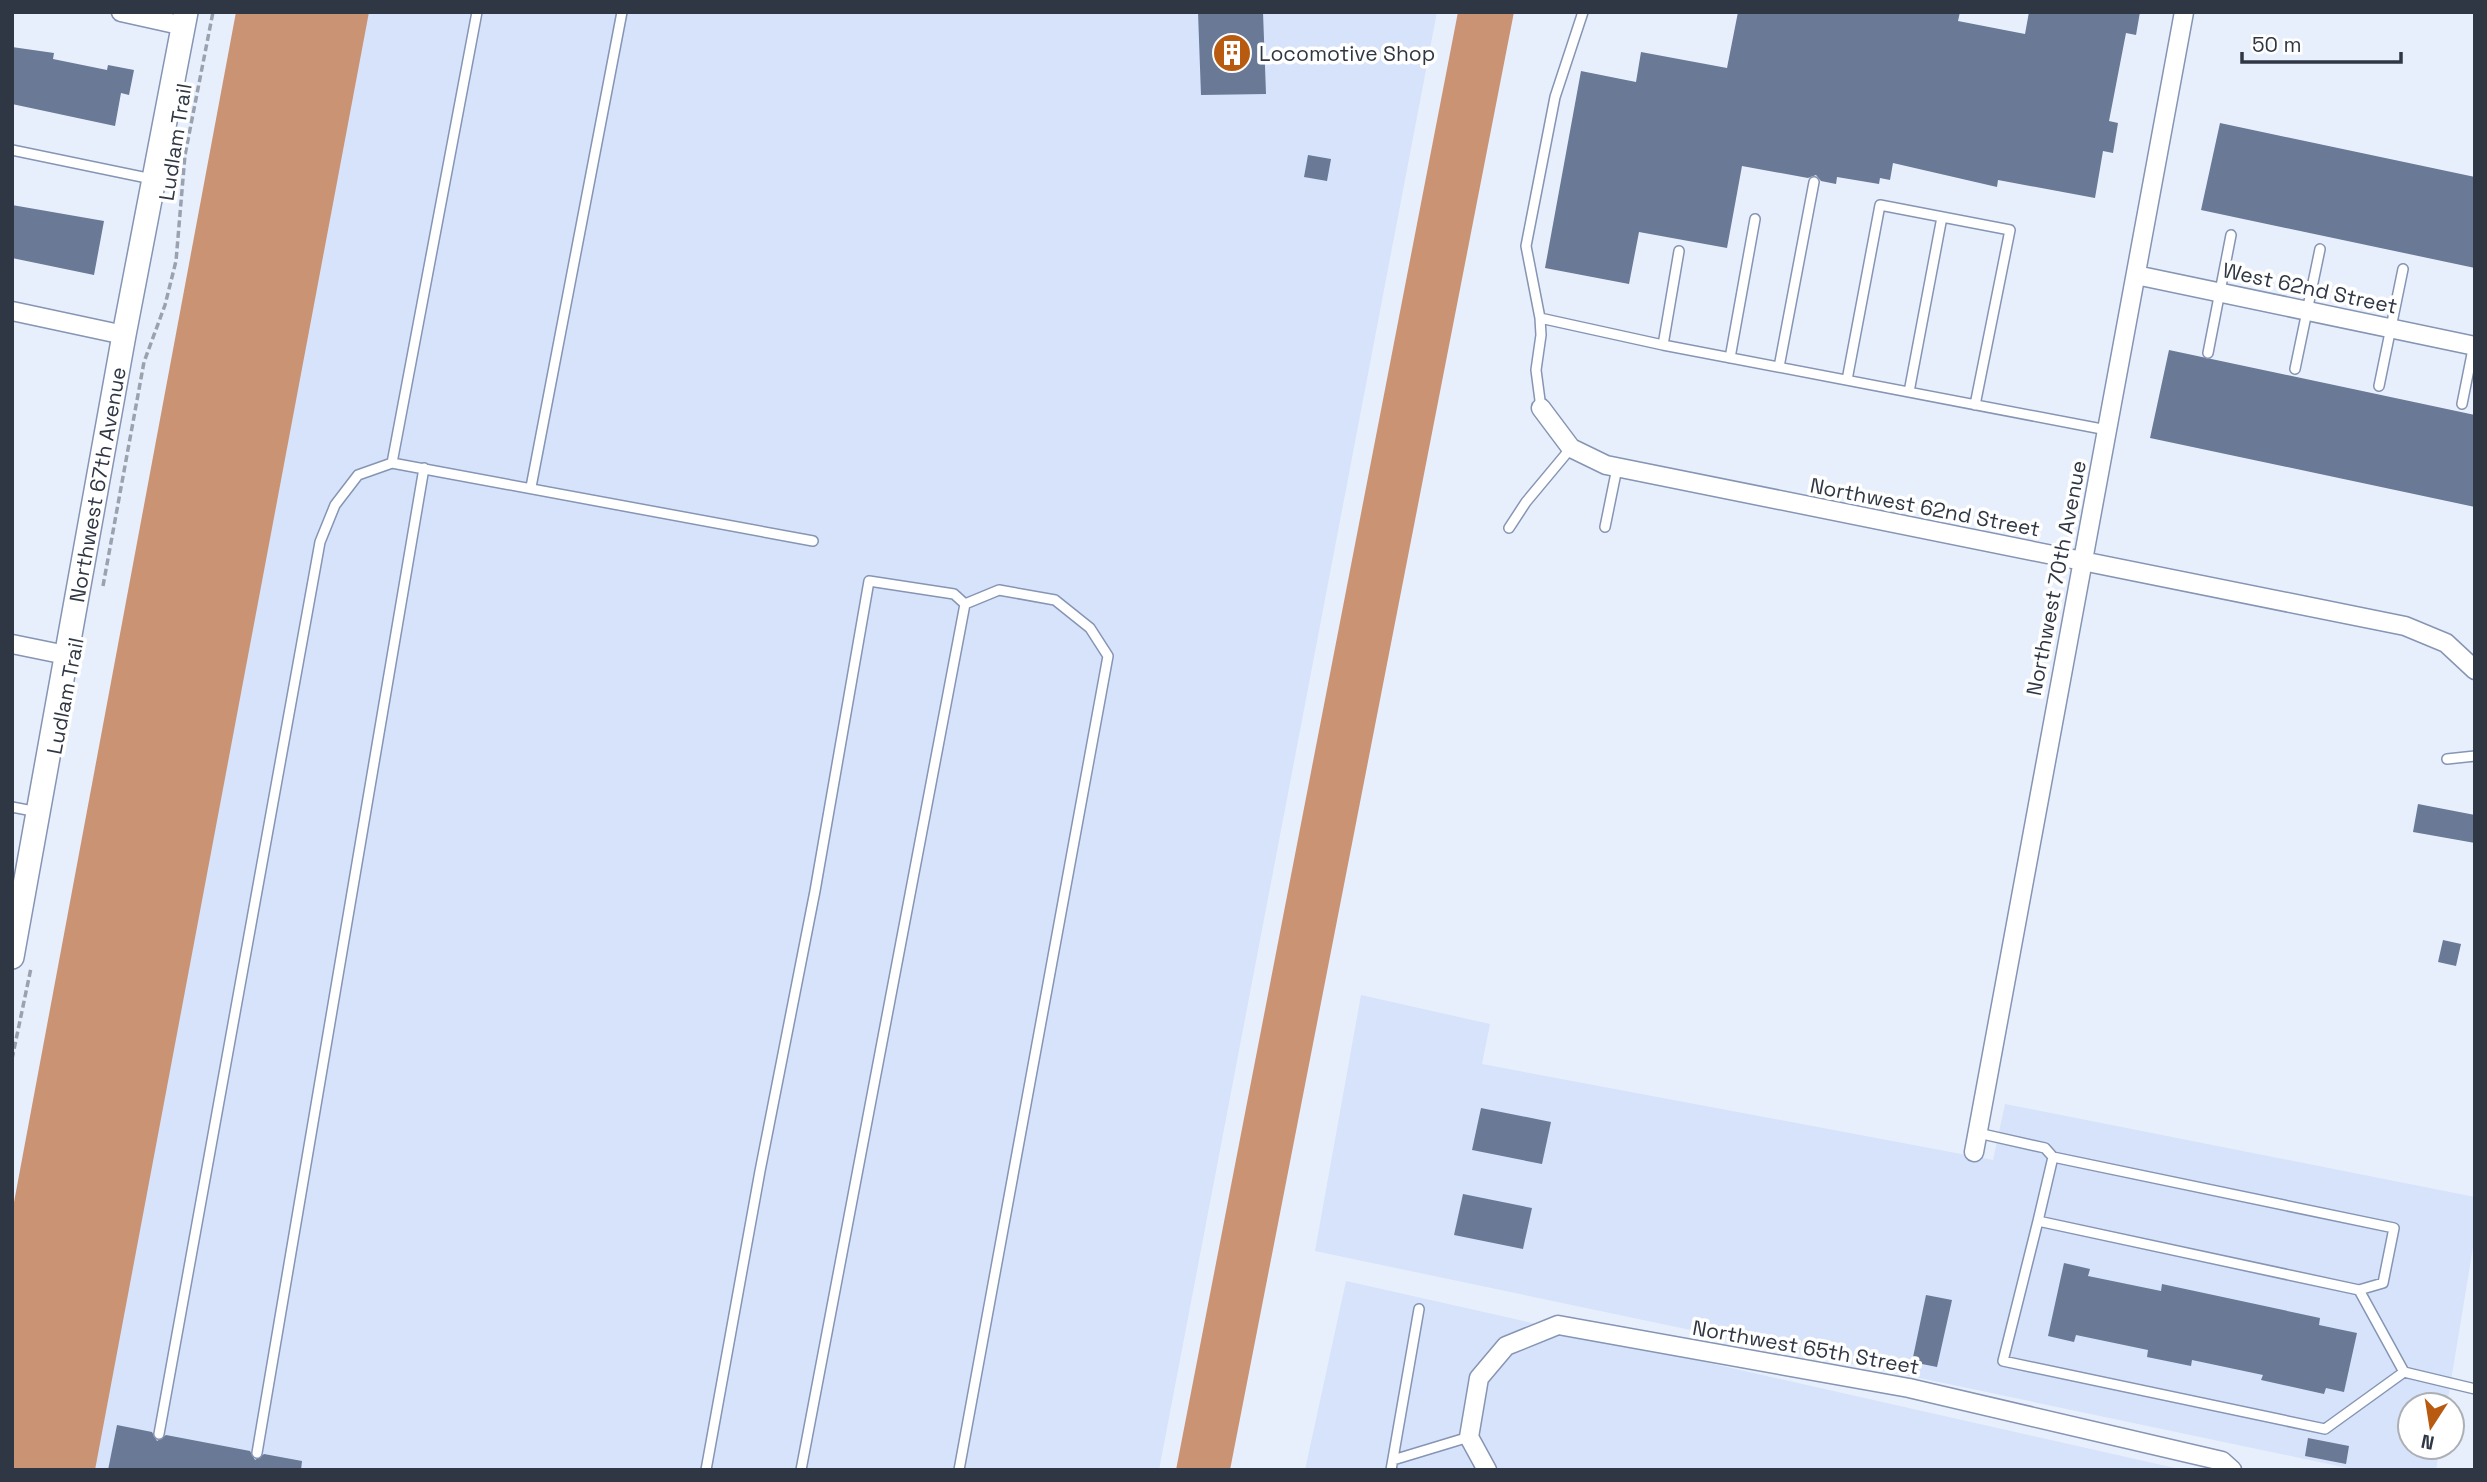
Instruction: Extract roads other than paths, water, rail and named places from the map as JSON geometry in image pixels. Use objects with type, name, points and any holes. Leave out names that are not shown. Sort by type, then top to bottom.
[{"type":"street","points":[[121,12],[185,19]]},
{"type":"street","name":"Northwest 70th Avenue","points":[[1974,1152],[2184,12]]},
{"type":"street","name":"Northwest 67th Avenue","points":[[23,956],[38,813],[124,335],[185,19]]},
{"type":"street","name":"West 62nd Street","points":[[2136,275],[2474,343]]},
{"type":"street","points":[[12,311],[124,335]]},
{"type":"street","name":"Northwest 62nd Street","points":[[1541,408],[1571,448],[1587,458],[1617,468],[2405,626],[2446,643],[2475,670]]},
{"type":"street","points":[[12,643],[66,655]]},
{"type":"street","name":"Northwest 65th Street","points":[[1469,1437],[1479,1378],[1506,1346],[1558,1325],[1909,1388],[2222,1461],[2232,1470]]},
{"type":"street","points":[[1469,1437],[1487,1470]]},
{"type":"lane","points":[[392,463],[477,12]]},
{"type":"lane","points":[[531,487],[622,12]]},
{"type":"lane","points":[[1541,408],[1536,370],[1541,335],[1540,318],[1526,246],[1555,97],[1583,12]]},
{"type":"lane","points":[[12,150],[154,179]]},
{"type":"lane","points":[[1779,367],[1814,182]]},
{"type":"lane","points":[[1847,380],[1880,205],[2010,230],[1975,405]]},
{"type":"lane","points":[[1909,392],[1942,217]]},
{"type":"lane","points":[[1730,358],[1755,219]]},
{"type":"lane","points":[[2208,353],[2231,235]]},
{"type":"lane","points":[[2295,369],[2320,249]]},
{"type":"lane","points":[[1663,345],[1679,251]]},
{"type":"lane","points":[[2379,386],[2403,269]]},
{"type":"lane","points":[[1540,318],[1663,345],[2107,430]]},
{"type":"lane","points":[[2462,404],[2474,343]]},
{"type":"lane","points":[[1509,528],[1571,448]]},
{"type":"lane","points":[[159,1434],[320,542],[335,505],[358,475],[392,463],[813,541]]},
{"type":"lane","points":[[257,1452],[424,468]]},
{"type":"lane","points":[[1605,527],[1617,468]]},
{"type":"lane","points":[[706,1470],[760,1171],[815,891],[869,581],[954,594],[965,604]]},
{"type":"lane","points":[[959,1470],[1108,656],[1090,628],[1055,600],[999,590],[965,604]]},
{"type":"lane","points":[[801,1470],[965,604]]},
{"type":"lane","points":[[2447,759],[2475,756]]},
{"type":"lane","points":[[12,807],[38,813]]},
{"type":"lane","points":[[1978,1133],[2045,1148],[2053,1157],[2394,1228],[2383,1283],[2359,1290],[2038,1221]]},
{"type":"lane","points":[[2053,1157],[2003,1361],[2325,1429],[2404,1372]]},
{"type":"lane","points":[[2359,1290],[2404,1372],[2475,1389]]},
{"type":"lane","points":[[1419,1309],[1392,1465],[1469,1437]]},
{"type":"place","name":"Locomotive Shop","points":[[1232,53]]}]
